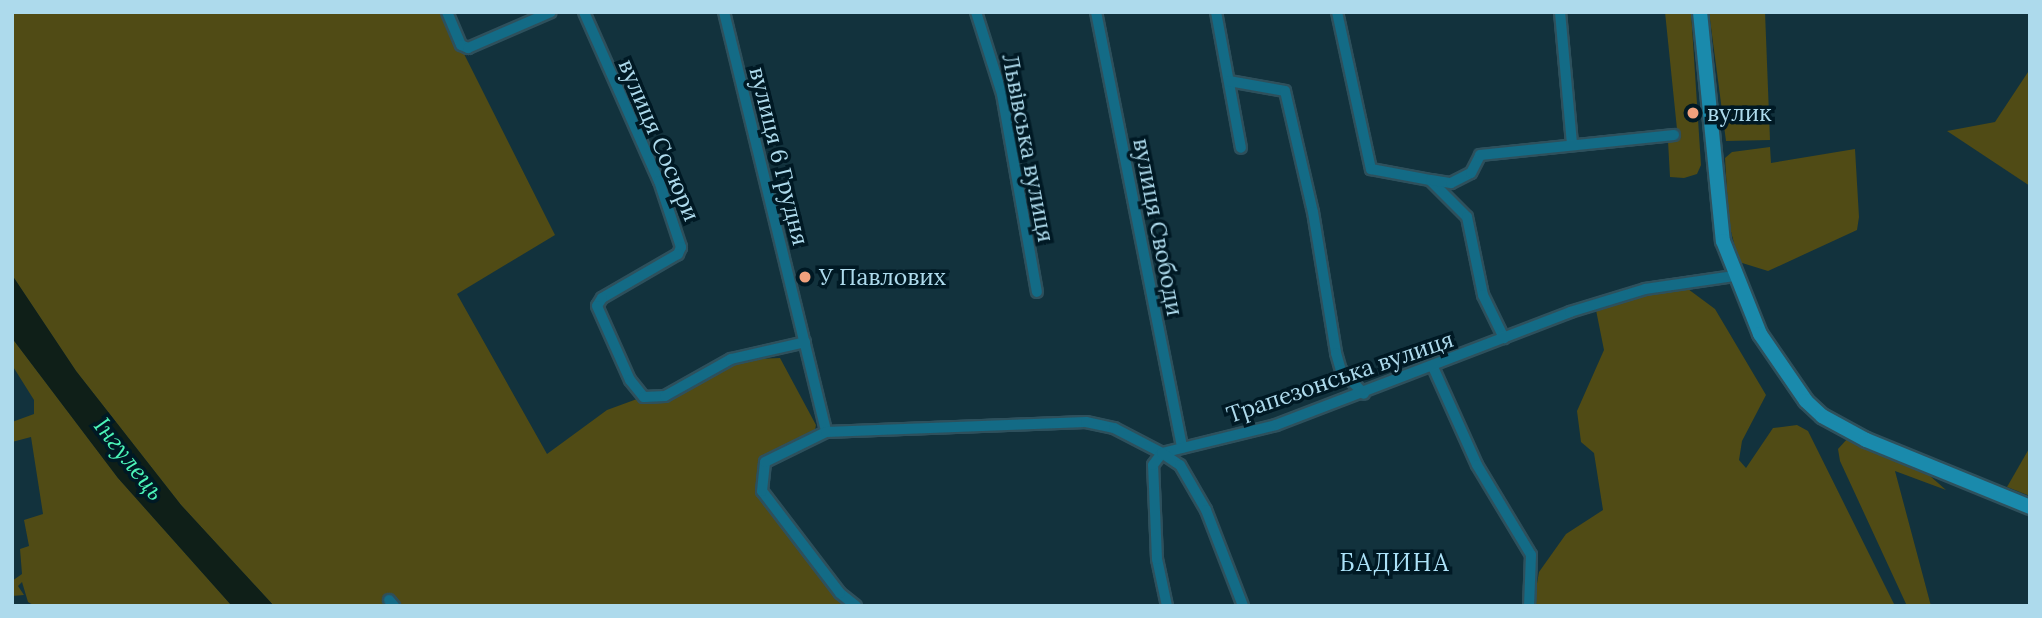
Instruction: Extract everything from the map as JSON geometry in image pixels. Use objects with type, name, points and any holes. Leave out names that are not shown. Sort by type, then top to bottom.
[{"type":"main road","points":[[1700,12],[1716,197],[1734,276],[1760,334],[1806,401],[1822,416],[1866,440],[2030,507]]},
{"type":"street","points":[[447,12],[461,45],[468,48],[551,12]]},
{"type":"street","name":"вулиця Сосюри","points":[[584,12],[659,181],[681,247],[678,254],[602,298],[597,306],[630,380],[643,397],[666,396],[731,359],[805,342]]},
{"type":"street","name":"вулиця 6 Грудня","points":[[724,12],[825,432]]},
{"type":"street","name":"Львівська вулиця","points":[[976,12],[1002,94],[1037,292]]},
{"type":"street","name":"вулиця Свободи","points":[[1096,12],[1182,448]]},
{"type":"street","points":[[1216,12],[1241,148]]},
{"type":"street","points":[[1337,12],[1371,169],[1451,183],[1471,173],[1480,155],[1674,135]]},
{"type":"street","points":[[1560,12],[1572,144]]},
{"type":"street","points":[[1229,81],[1285,91],[1294,125],[1330,332],[1341,370],[1364,394]]},
{"type":"street","points":[[1430,180],[1466,217],[1483,295],[1504,338]]},
{"type":"street","name":"Трапезонська вулиця","points":[[1162,453],[1276,425],[1364,394],[1504,338],[1644,289],[1734,276]]},
{"type":"street","points":[[1433,367],[1477,465],[1531,555],[1529,606]]},
{"type":"street","points":[[856,606],[841,593],[762,491],[761,473],[765,462],[825,432],[1086,422],[1114,428],[1180,464],[1206,510],[1243,606]]},
{"type":"street","points":[[1162,453],[1153,464],[1157,559],[1167,606]]},
{"type":"shaded area","points":[[12,12],[443,12],[555,235],[457,294],[547,454],[607,410],[637,399],[667,401],[737,360],[780,358],[816,425],[814,435],[764,459],[757,471],[760,490],[849,606],[274,606],[181,505],[76,371],[12,275]]},
{"type":"shaded area","points":[[1665,12],[1691,12],[1701,165],[1697,174],[1684,178],[1670,177],[1668,141],[1678,139]]},
{"type":"shaded area","points":[[1709,12],[1765,12],[1770,140],[1726,141]]},
{"type":"shaded area","points":[[2030,69],[2030,186],[1947,131],[1995,122]]},
{"type":"shaded area","points":[[1770,147],[1771,163],[1855,149],[1859,217],[1857,230],[1768,271],[1739,262],[1729,224],[1725,158],[1732,152]]},
{"type":"shaded area","points":[[1688,289],[1715,309],[1766,395],[1742,441],[1739,460],[1746,468],[1773,428],[1797,425],[1808,431],[1895,606],[1533,606],[1539,572],[1566,534],[1603,510],[1594,453],[1581,442],[1577,411],[1604,350],[1596,310],[1648,294]]},
{"type":"shaded area","points":[[12,338],[118,478],[232,606],[35,606],[28,602],[22,582],[18,586],[24,595],[12,596],[12,581],[22,574],[20,549],[29,546],[24,520],[43,514],[31,437],[12,442],[12,422],[34,414],[34,400],[12,365]]},
{"type":"shaded area","points":[[1848,438],[1921,468],[1946,490],[1895,471],[1931,606],[1907,606],[1840,461],[1838,449]]},
{"type":"shaded area","points":[[2030,447],[2030,496],[2007,487]]},
{"type":"water","name":"Інгулець","points":[[12,275],[76,371],[181,505],[274,606],[232,606],[118,478],[12,338]]},
{"type":"place","name":"вулик","points":[[1693,113]]},
{"type":"place","name":"У Павлових","points":[[805,277]]},
{"type":"district","name":"БАДИНА","points":[[1395,563]]}]
